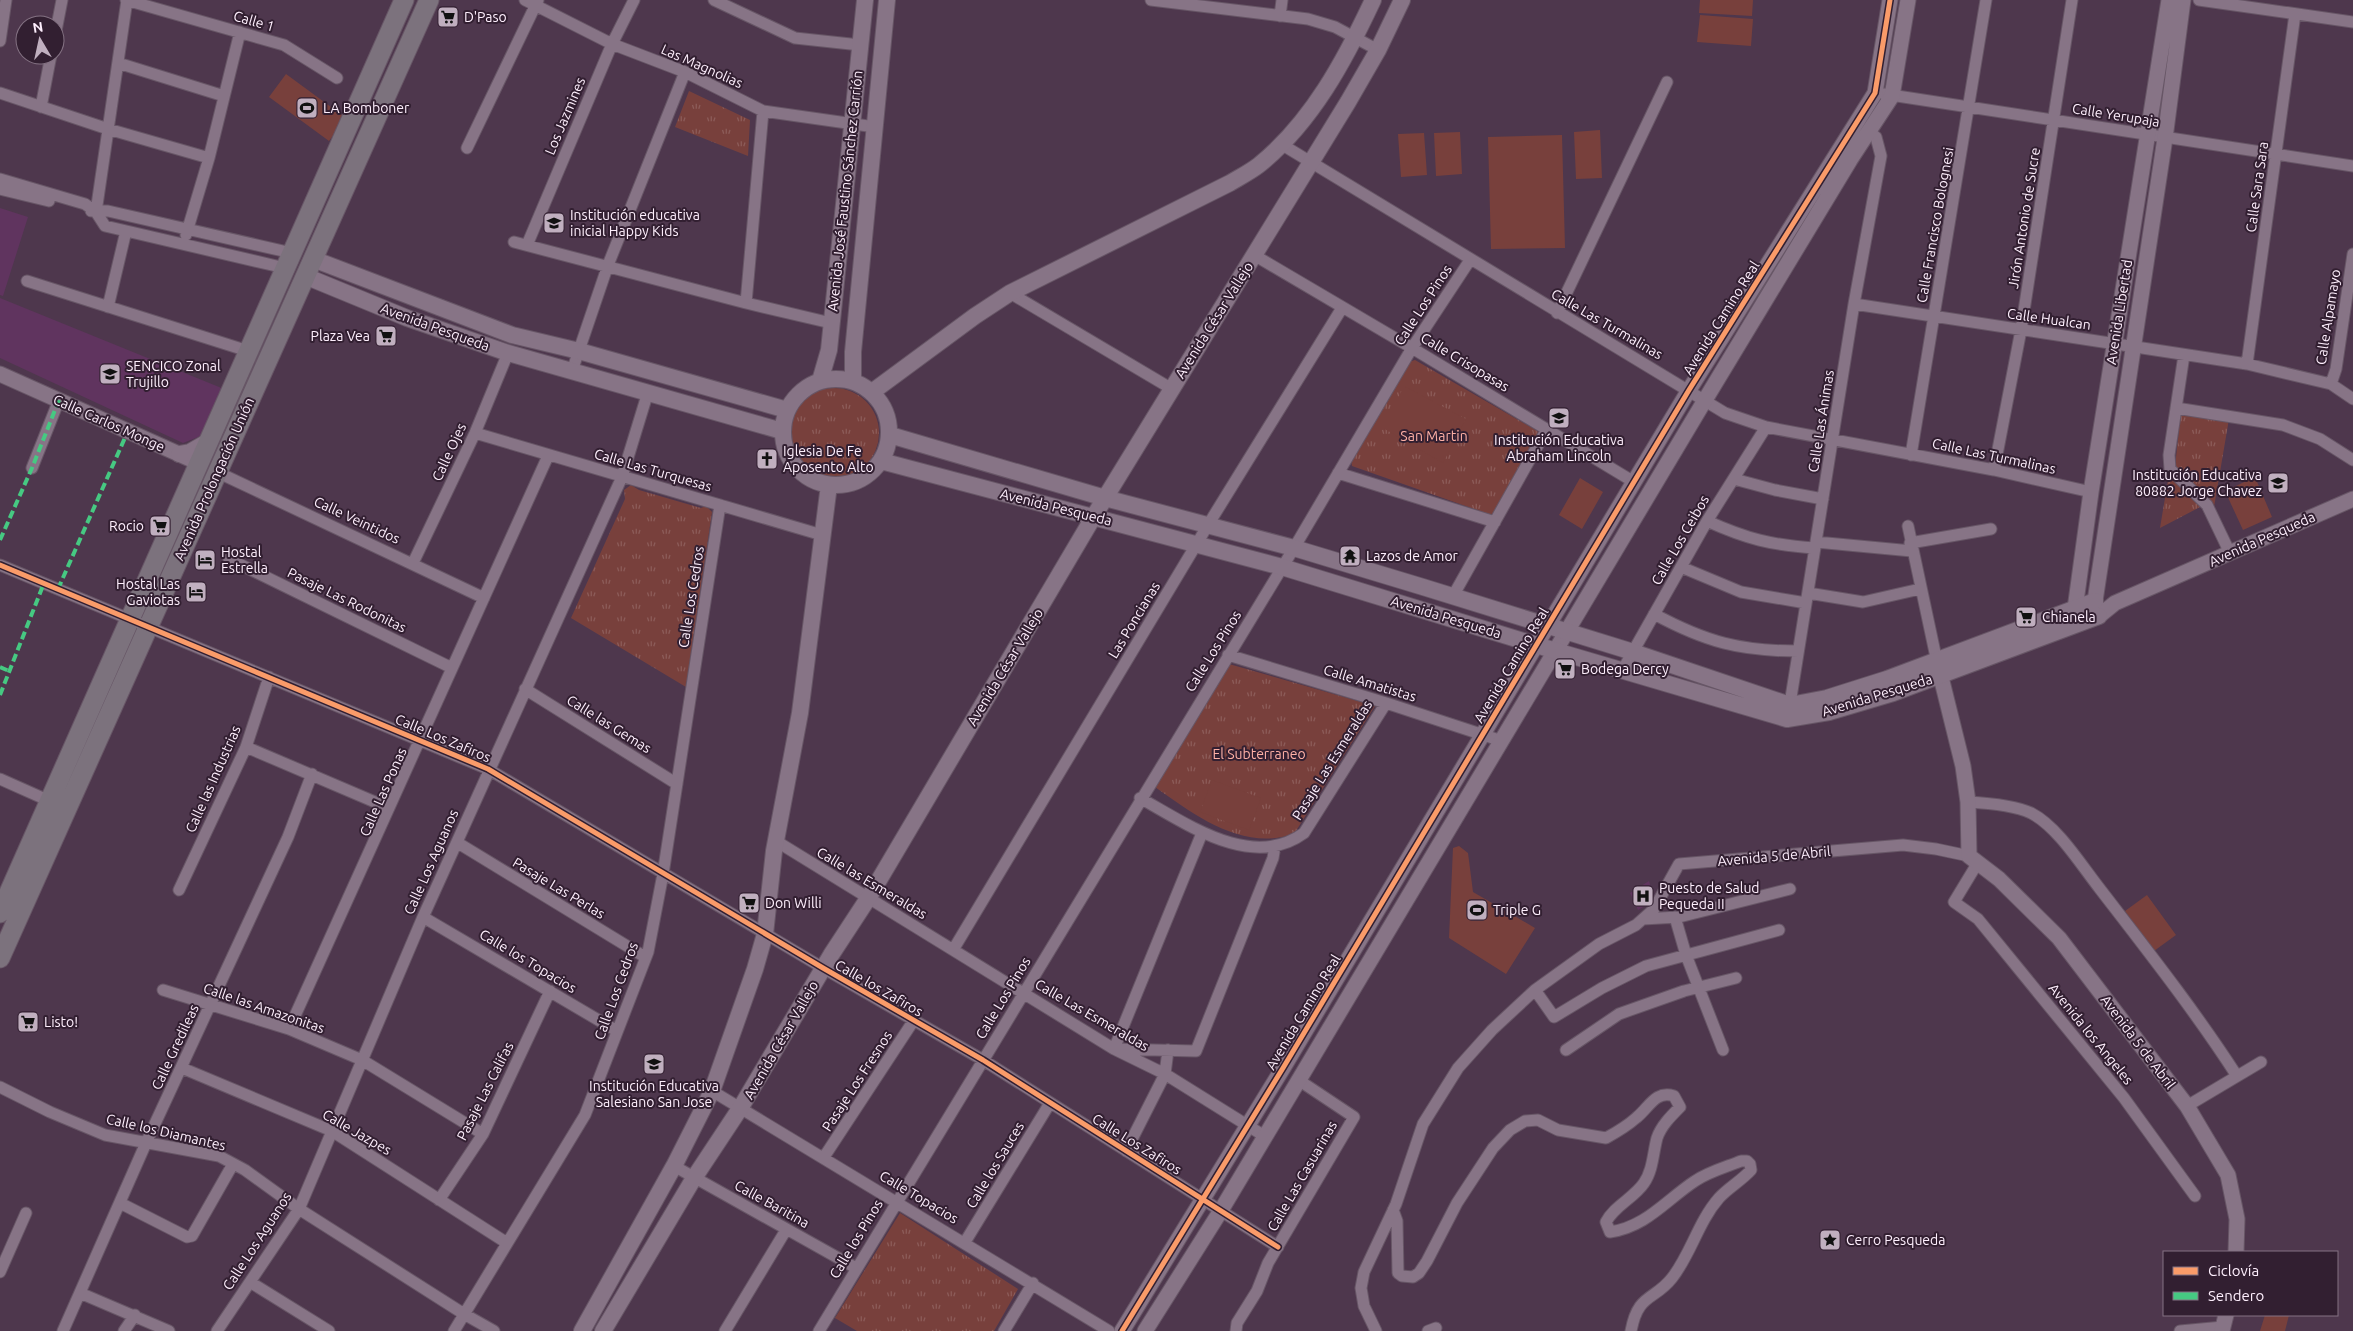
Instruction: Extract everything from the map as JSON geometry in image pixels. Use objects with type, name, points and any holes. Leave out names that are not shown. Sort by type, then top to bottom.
[{"type":"main road","name":"Avenida Prolongación Unión","points":[[0,913],[404,0]]},
{"type":"main road","name":"Avenida Prolongación Unión","points":[[0,958],[429,0]]},
{"type":"main road","name":"Avenida José Faustino Sánchez Carrión","points":[[820,381],[829,350],[865,0]]},
{"type":"main road","name":"Avenida José Faustino Sánchez Carrión","points":[[853,381],[853,352],[887,0]]},
{"type":"main road","points":[[872,392],[975,316],[1010,293],[1230,183],[1259,165],[1309,114],[1356,38],[1373,0]]},
{"type":"main road","name":"Avenida César Vallejo","points":[[603,1331],[694,1178],[741,1107],[822,968],[869,897],[1094,516],[1311,163],[1378,50],[1402,0]]},
{"type":"main road","points":[[360,98],[381,107]]},
{"type":"main road","name":"Avenida Pesqueda","points":[[309,268],[415,300],[512,335],[579,351],[787,410]]},
{"type":"main road","name":"Avenida Pesqueda","points":[[309,268],[408,318],[508,353],[782,431]]},
{"type":"main road","points":[[836,378],[853,381],[872,392],[882,404],[888,419],[890,435],[887,449],[881,461],[873,470],[858,480],[841,485],[829,485],[814,480],[801,472],[790,460],[784,446],[782,431],[787,410],[800,392],[820,381],[836,378]]},
{"type":"main road","name":"Avenida Pesqueda","points":[[890,435],[1105,498],[1294,548],[1453,596],[1633,652],[1789,712]]},
{"type":"main road","points":[[179,454],[190,452],[208,442]]},
{"type":"main road","name":"Avenida Pesqueda","points":[[881,461],[1282,567],[1622,671],[1789,712],[1829,712],[2097,609]]},
{"type":"main road","points":[[582,1331],[674,1166],[712,1091],[755,969],[765,934],[776,842],[800,713],[829,485]]},
{"type":"main road","points":[[1416,608],[1423,587]]},
{"type":"street","points":[[0,41],[6,0]]},
{"type":"street","points":[[59,15],[62,0]]},
{"type":"street","points":[[96,212],[126,0]]},
{"type":"street","name":"Calle 1","points":[[126,0],[284,45],[337,78]]},
{"type":"street","name":"Los Jazmines","points":[[527,245],[612,44],[634,0]]},
{"type":"street","points":[[714,0],[796,38],[860,44]]},
{"type":"street","points":[[1152,0],[1217,4],[1280,16],[1308,19],[1335,27],[1378,50]]},
{"type":"street","points":[[1280,16],[1282,0]]},
{"type":"street","name":"Avenida Camino Real","points":[[1122,1331],[1689,390],[1875,93],[1890,0]]},
{"type":"street","name":"Avenida Camino Real","points":[[1145,1331],[1300,1081],[1705,400],[1892,96],[1908,0]]},
{"type":"street","name":"Calle Francisco Bolognesi","points":[[1911,455],[1970,108],[1986,0]]},
{"type":"street","name":"Jirón Antonio de Sucre","points":[[1994,470],[2021,330],[2055,121],[2072,0]]},
{"type":"street","name":"Avenida Libertad","points":[[2078,616],[2091,492],[2146,135],[2169,0]]},
{"type":"street","name":"Avenida Libertad","points":[[2097,609],[2132,347],[2165,138],[2184,0]]},
{"type":"street","points":[[2199,0],[2353,22]]},
{"type":"street","points":[[468,148],[533,2]]},
{"type":"street","name":"Las Magnolias","points":[[533,2],[612,44],[684,72],[763,111],[875,127]]},
{"type":"street","name":"Calle Sara Sara","points":[[2247,364],[2295,14]]},
{"type":"street","points":[[183,244],[209,158],[240,32]]},
{"type":"street","points":[[118,63],[224,96]]},
{"type":"street","points":[[41,107],[49,65]]},
{"type":"street","points":[[572,370],[608,265],[684,72]]},
{"type":"street","points":[[1558,313],[1668,82]]},
{"type":"street","points":[[0,93],[108,129],[209,158]]},
{"type":"street","name":"Calle Yerupaja","points":[[1875,93],[2353,166]]},
{"type":"street","points":[[746,303],[763,111]]},
{"type":"street","name":"Calle Las Ánimas","points":[[1789,712],[1854,304],[1881,156],[1876,138],[1869,132]]},
{"type":"street","name":"Calle Las Turmalinas","points":[[1281,144],[1725,413],[1766,427],[1994,470],[2091,492]]},
{"type":"street","points":[[0,180],[86,204],[96,212]]},
{"type":"street","name":"Avenida Pesqueda","points":[[0,189],[96,212],[108,211],[188,229],[309,268]]},
{"type":"street","name":"Avenida Pesqueda","points":[[96,212],[105,226],[183,244],[288,260]]},
{"type":"street","points":[[108,307],[126,231]]},
{"type":"street","points":[[514,242],[608,265],[746,303],[832,323]]},
{"type":"street","name":"Calle Alpamayo","points":[[2331,384],[2336,369],[2353,254]]},
{"type":"street","name":"Calle Crisopasas","points":[[1254,255],[1634,482]]},
{"type":"street","name":"Calle Los Pinos","points":[[983,1060],[1140,798],[1294,548],[1412,348],[1470,260]]},
{"type":"street","points":[[27,281],[248,351]]},
{"type":"street","points":[[1010,293],[1172,389]]},
{"type":"street","points":[[408,318],[415,300]]},
{"type":"street","name":"Calle Hualcan","points":[[1854,304],[2247,364],[2331,384],[2353,398]]},
{"type":"street","name":"Las Poncianas","points":[[953,950],[1208,525],[1342,308]]},
{"type":"street","name":"Calle Ojes","points":[[413,563],[475,433],[508,353]]},
{"type":"street","points":[[2184,355],[2169,455],[2170,469],[2206,505],[2230,553]]},
{"type":"street","name":"Calle Carlos Monge","points":[[0,374],[217,472]]},
{"type":"street","name":"Calle Los Aguanos","points":[[216,1331],[299,1209],[423,917],[458,843],[488,769],[622,477],[648,392]]},
{"type":"street","points":[[32,468],[59,400]]},
{"type":"street","points":[[2176,408],[2283,424],[2320,438],[2353,460]]},
{"type":"street","name":"Calle Los Ceibos","points":[[1622,671],[1707,521],[1766,427]]},
{"type":"street","points":[[1453,596],[1547,430]]},
{"type":"street","name":"Calle Las Turquesas","points":[[475,433],[548,456],[822,534]]},
{"type":"street","name":"Calle Las Ponas","points":[[289,1029],[548,456]]},
{"type":"street","name":"Calle Veintidos","points":[[217,472],[484,598]]},
{"type":"street","points":[[1338,473],[1495,522]]},
{"type":"street","points":[[1734,479],[1775,490],[1823,499]]},
{"type":"street","name":"Avenida Pesqueda","points":[[2097,609],[2116,603],[2353,500]]},
{"type":"street","name":"Calle Los Cedros","points":[[454,1331],[585,1115],[645,957],[664,874],[720,505]]},
{"type":"street","points":[[1707,521],[1750,539],[1778,546],[1911,547],[1991,529]]},
{"type":"street","points":[[1908,526],[1920,589],[1963,766],[1973,860]]},
{"type":"street","name":"Pasaje Las Rodonitas","points":[[228,559],[452,668]]},
{"type":"street","name":"Calle Los Zafiros","points":[[0,565],[488,769],[765,934]]},
{"type":"street","points":[[1681,567],[1742,592],[1773,600],[1807,598],[1863,602],[1920,589]]},
{"type":"street","points":[[1654,614],[1687,632],[1723,644],[1760,651],[1798,651]]},
{"type":"street","name":"Calle Amatistas","points":[[1228,655],[1386,703],[1502,741]]},
{"type":"street","name":"Calle las Industrias","points":[[179,890],[246,747],[269,677]]},
{"type":"street","name":"Calle las Gemas","points":[[525,689],[677,784]]},
{"type":"street","name":"Pasaje Las Esmeraldas","points":[[1275,846],[1292,841],[1304,833],[1386,703]]},
{"type":"street","points":[[246,747],[389,808]]},
{"type":"street","name":"Calle Gredileas","points":[[63,1331],[146,1143],[288,837],[312,774]]},
{"type":"street","points":[[0,779],[67,809]]},
{"type":"street","points":[[1140,798],[1202,833],[1239,844],[1275,846],[1273,858],[1196,1051],[1114,1049],[1202,833]]},
{"type":"street","points":[[1968,802],[1992,804],[2031,813],[2059,836],[2151,955],[2237,1076]]},
{"type":"street","name":"Calle las Esmeraldas","points":[[776,842],[953,950]]},
{"type":"street","name":"Pasaje Las Perlas","points":[[458,843],[645,957]]},
{"type":"street","name":"Avenida 5 de Abril","points":[[1376,1331],[1364,1306],[1362,1280],[1364,1272],[1393,1210],[1422,1124],[1458,1068],[1492,1030],[1535,990],[1599,944],[1636,925],[1654,909],[1679,864],[1903,845],[1936,848],[1973,860],[1999,878],[2059,938],[2187,1106],[2228,1175],[2237,1219],[2236,1251]]},
{"type":"street","name":"Avenida los Angeles","points":[[1973,860],[1954,902],[1978,920],[1991,934],[2124,1098],[2195,1196]]},
{"type":"street","points":[[1643,919],[1675,918],[1790,889]]},
{"type":"street","name":"Calle los Topacios","points":[[423,917],[617,1031]]},
{"type":"street","points":[[1675,918],[1686,955],[1724,1050]]},
{"type":"street","points":[[1535,990],[1554,1017],[1602,988],[1646,966],[1779,930]]},
{"type":"street","name":"Calle los Zafiros","points":[[765,934],[983,1060]]},
{"type":"street","name":"Calle Las Esmeraldas","points":[[953,950],[1114,1049],[1165,1074]]},
{"type":"street","points":[[1566,1050],[1619,1014],[1736,978]]},
{"type":"street","name":"Calle las Amazonitas","points":[[163,990],[289,1029],[362,1060],[483,1134]]},
{"type":"street","name":"Pasaje Las Califas","points":[[439,1200],[483,1134],[550,992]]},
{"type":"street","name":"Pasaje Los Fresnos","points":[[824,1157],[914,1020]]},
{"type":"street","points":[[1126,1151],[1165,1074],[1168,1050]]},
{"type":"street","name":"Calle Los Zafiros","points":[[983,1060],[1202,1197],[1220,1212],[1278,1246]]},
{"type":"street","name":"Calle los Pinos","points":[[819,1331],[983,1060]]},
{"type":"street","points":[[2187,1106],[2261,1062]]},
{"type":"street","name":"Calle Jazpes","points":[[182,1068],[332,1131],[507,1243]]},
{"type":"street","points":[[1165,1074],[1266,1137]]},
{"type":"street","name":"Calle Las Casuarinas","points":[[1236,1331],[1237,1323],[1257,1291],[1268,1263],[1354,1117],[1300,1081]]},
{"type":"street","name":"Calle los Diamantes","points":[[0,1087],[50,1112],[105,1134],[219,1156],[299,1209],[494,1331]]},
{"type":"street","name":"Calle Topacios","points":[[712,1091],[965,1242],[1108,1331]]},
{"type":"street","points":[[1393,1210],[1397,1221],[1398,1273],[1402,1276],[1413,1277],[1427,1261],[1457,1203],[1493,1148],[1510,1130],[1525,1121],[1538,1120],[1558,1130],[1606,1138],[1638,1117],[1658,1096],[1666,1094],[1674,1096],[1680,1107],[1667,1120],[1658,1137],[1644,1182],[1628,1201],[1609,1215],[1606,1227],[1610,1232],[1622,1230],[1646,1219],[1695,1181],[1741,1161],[1747,1161],[1750,1164],[1751,1170],[1719,1198],[1700,1226],[1672,1279],[1645,1300],[1634,1314],[1632,1331]]},
{"type":"street","name":"Calle los Sauces","points":[[965,1242],[1050,1103]]},
{"type":"street","points":[[120,1203],[187,1237],[192,1236],[233,1164]]},
{"type":"street","name":"Calle Baritina","points":[[674,1166],[856,1268]]},
{"type":"street","points":[[0,1272],[26,1213]]},
{"type":"street","points":[[725,1331],[786,1230]]},
{"type":"street","points":[[250,1282],[329,1331]]},
{"type":"street","points":[[1004,1331],[1033,1284]]},
{"type":"street","points":[[80,1293],[169,1331]]},
{"type":"street","points":[[124,1331],[135,1315]]},
{"type":"street","points":[[2180,1331],[2203,1330],[2224,1324]]},
{"type":"shaded area","points":[[0,208],[28,217],[3,296],[0,295]]},
{"type":"shaded area","name":"SENCICO Zonal Trujillo","points":[[0,298],[224,389],[206,434],[183,443],[0,358]]},
{"type":"shaded area","name":"Puesto de Salud Pequeda II","points":[[1649,881],[1655,900],[1638,910],[1630,893]]},
{"type":"green space","points":[[1700,0],[1753,0],[1752,16],[1699,13]]},
{"type":"green space","points":[[1700,15],[1753,19],[1751,46],[1697,42]]},
{"type":"green space","name":"LA Bomboner","points":[[286,74],[346,118],[329,141],[269,97]]},
{"type":"green space","points":[[689,91],[750,120],[748,156],[675,127]]},
{"type":"green space","points":[[1600,130],[1602,178],[1576,179],[1574,132]]},
{"type":"green space","points":[[1460,132],[1462,174],[1436,176],[1434,133]]},
{"type":"green space","points":[[1424,133],[1427,175],[1401,177],[1398,134]]},
{"type":"green space","points":[[1562,135],[1565,248],[1491,249],[1488,137]]},
{"type":"green space","name":"San Martin","points":[[1415,360],[1539,432],[1494,516],[1352,466],[1351,460],[1409,362]]},
{"type":"green space","points":[[1404,386],[1466,419],[1443,463],[1383,428]]},
{"type":"green space","points":[[834,388],[851,392],[866,401],[875,416],[879,433],[875,450],[866,465],[851,474],[834,478],[817,474],[802,465],[793,450],[789,433],[793,416],[802,401],[817,392]]},
{"type":"green space","points":[[2181,411],[2229,419],[2214,507],[2175,467]]},
{"type":"green space","points":[[2169,474],[2202,506],[2160,528]]},
{"type":"green space","points":[[2255,477],[2272,517],[2243,530],[2225,491]]},
{"type":"green space","points":[[1580,478],[1603,492],[1582,529],[1559,515]]},
{"type":"green space","points":[[631,485],[639,490],[701,508],[706,506],[712,512],[686,687],[571,618],[625,499],[624,490]]},
{"type":"green space","name":"El Subterraneo","points":[[1229,664],[1375,706],[1294,834],[1275,838],[1256,838],[1220,828],[1187,809],[1155,787]]},
{"type":"green space","points":[[1212,780],[1261,798],[1249,830],[1200,812]]},
{"type":"green space","name":"Triple G","points":[[1459,846],[1468,853],[1473,892],[1535,928],[1506,974],[1449,938],[1453,848]]},
{"type":"green space","points":[[2147,895],[2176,935],[2154,951],[2125,911]]},
{"type":"green space","points":[[900,1213],[1018,1289],[994,1331],[857,1331],[835,1318]]},
{"type":"green space","points":[[2265,1316],[2289,1316],[2285,1331],[2260,1331]]},
{"type":"marked path","points":[[0,540],[32,468],[59,400]]},
{"type":"marked path","points":[[58,589],[128,431]]},
{"type":"marked path","points":[[0,695],[44,583]]},
{"type":"marked path","points":[[0,667],[9,671]]},
{"type":"cycle path","points":[[1122,1331],[1283,1068],[1689,390],[1875,93],[1890,0]]},
{"type":"cycle path","points":[[0,565],[488,769],[823,968],[983,1060],[1278,1247]]},
{"type":"place","name":"D'Paso","points":[[448,17]]},
{"type":"place","name":"LA Bomboner","points":[[307,108]]},
{"type":"place","name":"Institución educativa inicial Happy Kids","points":[[554,223]]},
{"type":"place","name":"Plaza Vea","points":[[386,336]]},
{"type":"place","name":"SENCICO Zonal Trujillo","points":[[110,374]]},
{"type":"place","name":"Institución Educativa Abraham Lincoln","points":[[1559,418]]},
{"type":"place","name":"Iglesia De Fe Aposento Alto","points":[[767,459]]},
{"type":"place","name":"Institución Educativa 80882 Jorge Chavez","points":[[2278,483]]},
{"type":"place","name":"Rocio","points":[[160,526]]},
{"type":"place","name":"Lazos de Amor","points":[[1350,556]]},
{"type":"place","name":"Hostal Estrella","points":[[205,560]]},
{"type":"place","name":"Hostal Las Gaviotas","points":[[196,592]]},
{"type":"place","name":"Chianela","points":[[2026,617]]},
{"type":"place","name":"Bodega Dercy","points":[[1565,669]]},
{"type":"place","name":"Puesto de Salud Pequeda II","points":[[1643,896]]},
{"type":"place","name":"Don Willi","points":[[749,903]]},
{"type":"place","name":"Triple G","points":[[1477,910]]},
{"type":"place","name":"Listo!","points":[[28,1022]]},
{"type":"place","name":"Institución Educativa Salesiano San Jose","points":[[654,1064]]},
{"type":"place","name":"Cerro Pesqueda","points":[[1830,1240]]}]
